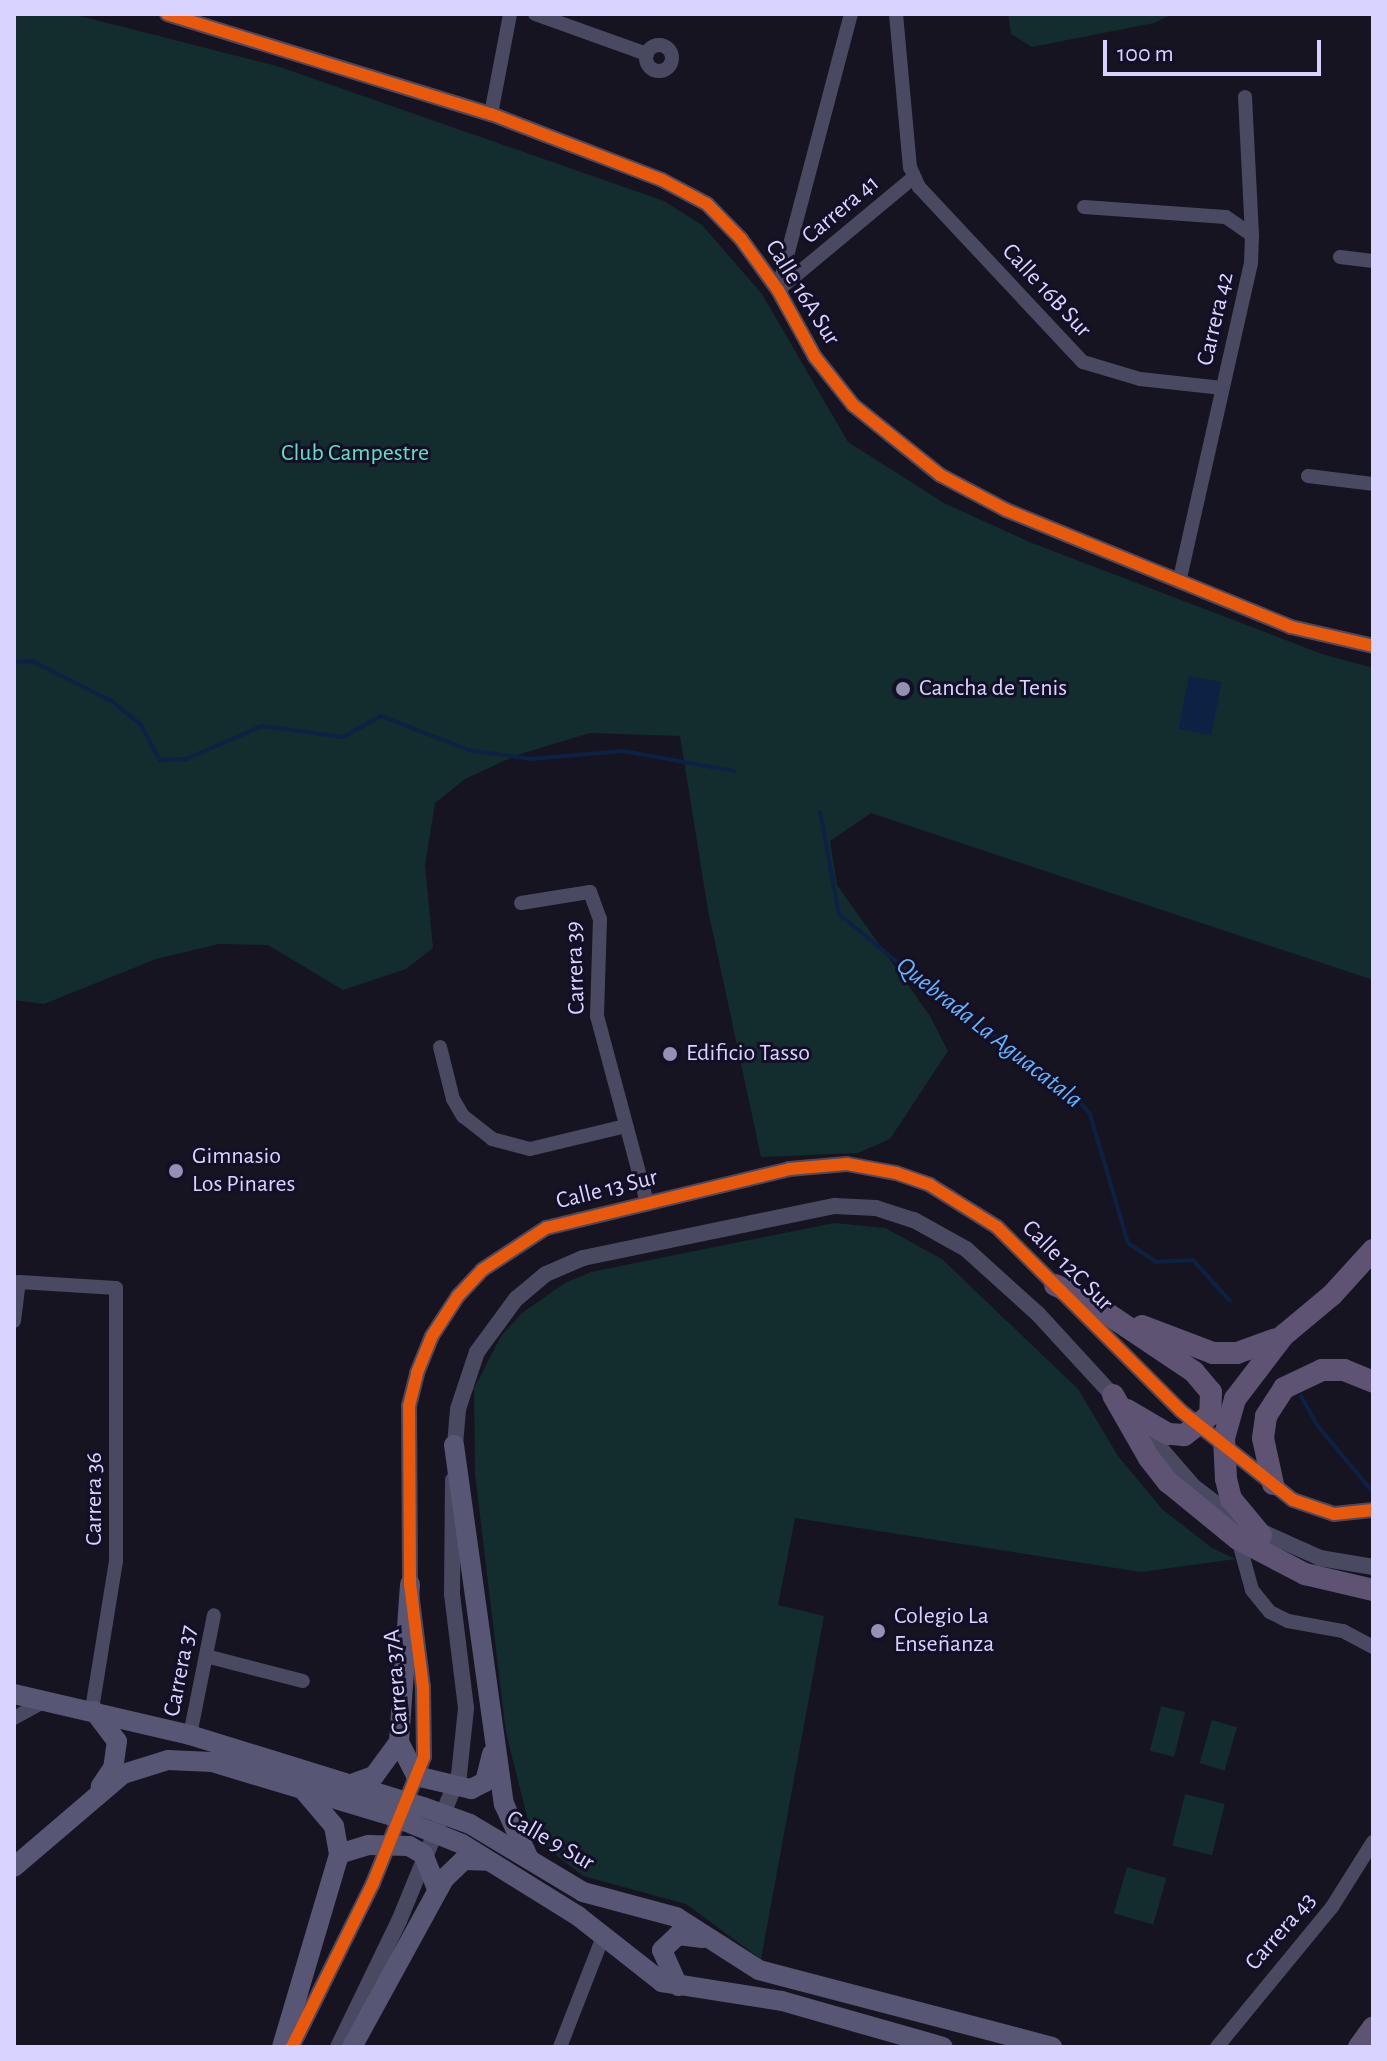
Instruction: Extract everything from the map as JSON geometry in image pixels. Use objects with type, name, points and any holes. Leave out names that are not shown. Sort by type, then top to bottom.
[{"type":"main road","points":[[1261,1535],[1231,1499],[1223,1448],[1235,1399],[1284,1335],[1332,1295],[1373,1250]]},
{"type":"main road","points":[[1055,1285],[1183,1346],[1213,1353],[1257,1348],[1284,1335]]},
{"type":"main road","points":[[1087,1300],[1194,1372],[1211,1392],[1210,1415],[1199,1428],[1168,1434],[1120,1402]]},
{"type":"main road","points":[[1273,1484],[1263,1438],[1266,1416],[1284,1388],[1322,1370],[1344,1370],[1373,1382]]},
{"type":"main road","points":[[1120,1402],[1149,1458],[1168,1482],[1238,1539],[1271,1558],[1332,1583],[1373,1590]]},
{"type":"main road","points":[[454,1445],[504,1804],[529,1859]]},
{"type":"main road","points":[[410,1584],[399,1742],[416,1776],[471,1789],[485,1782],[494,1736]]},
{"type":"main road","name":"Calle 9 Sur","points":[[14,1694],[92,1709],[190,1735],[470,1824],[583,1892],[676,1917],[749,1965],[785,1978],[1052,2047]]},
{"type":"main road","points":[[92,1709],[107,1722],[117,1741],[113,1768],[99,1790]]},
{"type":"main road","points":[[349,1785],[374,1776],[399,1742]]},
{"type":"main road","name":"Calle 9 Sur","points":[[14,1867],[35,1853],[99,1790],[139,1767],[168,1760],[212,1762],[430,1829],[492,1861],[604,1934],[650,1976],[678,1986],[782,2001],[943,2047]]},
{"type":"main road","points":[[282,2047],[339,1854],[334,1826],[303,1789]]},
{"type":"main road","points":[[339,1854],[369,1845],[409,1846],[423,1854],[437,1889]]},
{"type":"main road","points":[[352,2047],[437,1889],[464,1860],[492,1861]]},
{"type":"main road","points":[[678,1986],[662,1959],[667,1941],[678,1935],[706,1939]]},
{"type":"main road","points":[[1359,2047],[1373,2028]]},
{"type":"street","name":"Calle 16A Sur","points":[[167,14],[491,114],[662,180],[707,204],[778,290],[815,357],[853,405],[891,440],[972,494],[1291,627],[1373,646]]},
{"type":"street","points":[[491,114],[510,14]]},
{"type":"street","points":[[535,14],[647,54]]},
{"type":"street","name":"Carrera 41","points":[[778,290],[851,14]]},
{"type":"street","name":"Carrera 41","points":[[778,290],[913,178],[896,14]]},
{"type":"street","name":"Carrera 42","points":[[1179,582],[1223,388],[1252,235],[1245,97]]},
{"type":"street","name":"Calle 16B Sur","points":[[913,178],[1083,362],[1140,379],[1223,388]]},
{"type":"street","points":[[1084,207],[1226,217],[1252,235]]},
{"type":"street","points":[[1340,257],[1373,261]]},
{"type":"street","points":[[1308,476],[1373,484]]},
{"type":"street","name":"Carrera 39","points":[[521,903],[590,892],[600,919],[597,1016],[647,1203]]},
{"type":"street","points":[[440,1047],[463,1116],[492,1139],[530,1149],[626,1126]]},
{"type":"street","name":"Calle 12C Sur","points":[[789,1169],[860,1166],[930,1185],[997,1227],[1181,1411],[1273,1484],[1318,1512],[1373,1510]]},
{"type":"street","name":"Calle 13 Sur","points":[[458,1296],[482,1270],[546,1228],[789,1169]]},
{"type":"street","points":[[338,2047],[399,1921],[459,1775],[466,1731],[450,1526],[454,1445],[466,1376],[490,1331],[516,1299],[546,1274],[583,1258],[794,1211],[876,1208],[914,1220],[966,1249],[1022,1299],[1120,1402],[1193,1486],[1261,1535],[1320,1558],[1373,1567]]},
{"type":"street","name":"Carrera 36","points":[[14,1321],[19,1282],[116,1288],[116,1561],[92,1709]]},
{"type":"street","name":"Carrera 37A","points":[[292,2047],[373,1883],[424,1757],[418,1644],[410,1584],[409,1406],[424,1354],[458,1296]]},
{"type":"street","points":[[1238,1539],[1252,1590],[1270,1612],[1288,1621],[1343,1631],[1373,1647]]},
{"type":"street","points":[[1250,1577],[1271,1558]]},
{"type":"street","name":"Carrera 37","points":[[190,1735],[214,1615]]},
{"type":"street","points":[[206,1656],[303,1681]]},
{"type":"street","points":[[14,1718],[49,1700]]},
{"type":"street","name":"Carrera 43","points":[[1217,2047],[1332,1907],[1373,1842]]},
{"type":"street","points":[[14,1855],[35,1853]]},
{"type":"street","points":[[560,2047],[604,1934]]},
{"type":"green space","name":"Club Campestre","points":[[14,14],[72,14],[277,66],[664,201],[702,225],[762,294],[848,442],[944,503],[1032,543],[1322,654],[1373,668],[1373,980],[871,813],[830,841],[837,885],[930,1016],[948,1051],[890,1139],[858,1153],[761,1157],[708,910],[680,736],[590,733],[517,755],[465,779],[435,803],[425,865],[433,948],[406,969],[343,990],[268,945],[219,944],[156,959],[44,1004],[14,1000]]},
{"type":"green space","points":[[1008,14],[1173,14],[1154,23],[1032,47],[1011,34]]},
{"type":"green space","points":[[834,1223],[885,1228],[942,1259],[1078,1389],[1118,1456],[1162,1509],[1212,1548],[1236,1559],[1141,1572],[795,1518],[778,1605],[824,1616],[761,1959],[686,1904],[583,1876],[532,1836],[506,1733],[475,1474],[474,1388],[501,1336],[522,1313],[565,1283],[591,1272]]},
{"type":"green space","points":[[1161,1706],[1185,1712],[1174,1757],[1150,1751]]},
{"type":"green space","points":[[1212,1720],[1237,1727],[1225,1770],[1200,1763]]},
{"type":"green space","points":[[1185,1794],[1225,1804],[1212,1855],[1172,1845]]},
{"type":"green space","points":[[1127,1867],[1166,1878],[1153,1924],[1114,1913]]},
{"type":"water","points":[[1189,676],[1221,682],[1211,735],[1179,729]]},
{"type":"waterway","name":"Quebrada La Aguacatala","points":[[14,662],[32,661],[113,702],[141,725],[160,760],[186,759],[262,726],[343,737],[381,716],[469,750],[531,759],[623,751],[734,771]]},
{"type":"waterway","name":"Quebrada La Aguacatala","points":[[820,812],[839,914],[937,995],[1072,1092],[1090,1114],[1128,1243],[1156,1262],[1193,1260],[1230,1301]]},
{"type":"waterway","name":"Quebrada La Aguacatala","points":[[1301,1396],[1317,1425],[1372,1491]]},
{"type":"cycle path","points":[[167,14],[491,114],[662,180],[707,204],[741,239],[778,290],[815,357],[853,405],[940,475],[1006,510],[1291,627],[1373,646]]},
{"type":"cycle path","points":[[292,2047],[373,1883],[424,1757],[423,1687],[410,1584],[409,1406],[417,1373],[432,1336],[458,1296],[482,1270],[546,1228],[789,1169],[847,1164],[896,1173],[930,1185],[997,1227],[1181,1411],[1293,1500],[1334,1514],[1373,1510]]},
{"type":"place","name":"Cancha de Tenis","points":[[903,689]]},
{"type":"place","name":"Edificio Tasso","points":[[670,1054]]},
{"type":"place","name":"Gimnasio Los Pinares","points":[[176,1171]]},
{"type":"place","name":"Colegio La Enseñanza","points":[[878,1631]]}]
